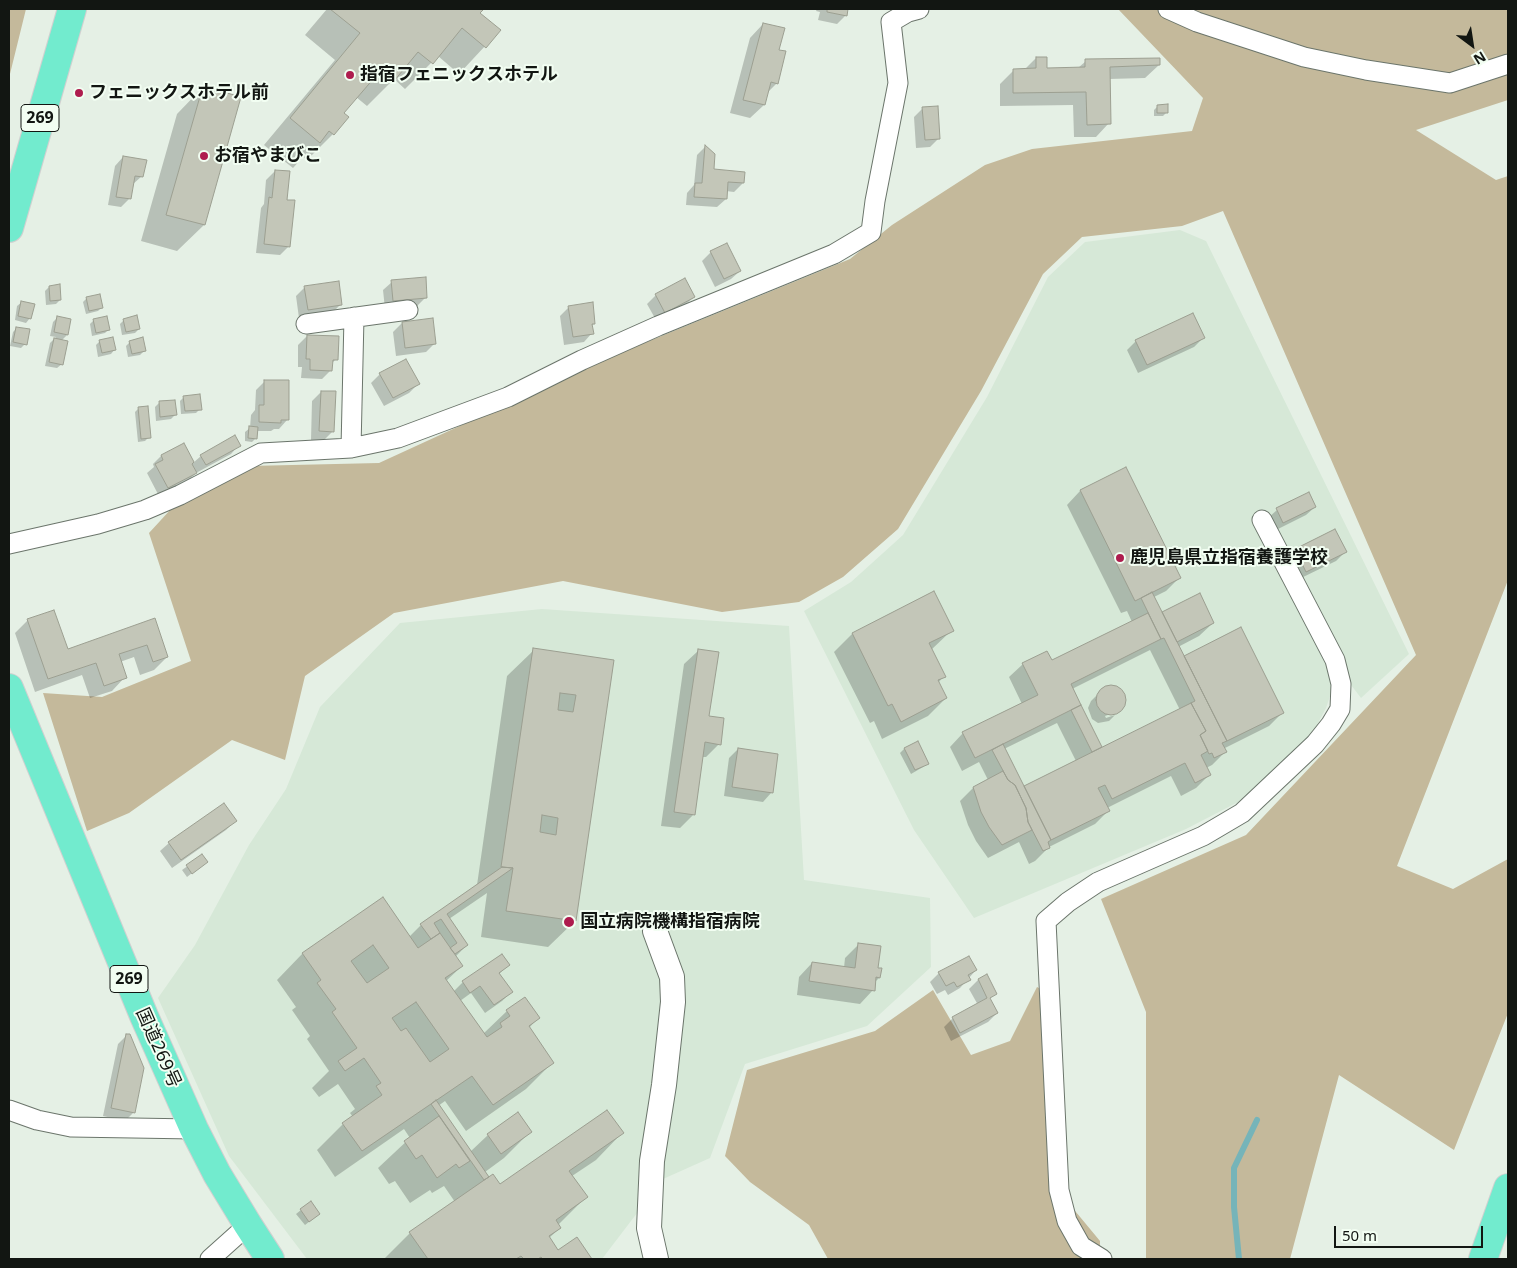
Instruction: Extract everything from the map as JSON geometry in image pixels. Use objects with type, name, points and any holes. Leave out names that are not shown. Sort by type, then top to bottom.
[{"type":"highway","name":"269","points":[[9,228],[72,9]]},
{"type":"highway","name":"国道269号","points":[[9,688],[144,1016],[194,1129],[217,1174],[270,1259]]},
{"type":"highway","points":[[1483,1259],[1508,1188]]},
{"type":"street","points":[[9,544],[98,524],[145,510],[180,495],[261,453],[351,448],[398,438],[508,397],[582,360],[658,326],[834,254],[871,232],[875,201],[898,83],[891,22],[908,12],[919,9]]},
{"type":"street","points":[[1168,9],[1197,22],[1304,57],[1366,70],[1450,83],[1508,64]]},
{"type":"street","points":[[306,324],[408,310]]},
{"type":"street","points":[[351,448],[354,317]]},
{"type":"street","points":[[1102,1259],[1081,1246],[1067,1222],[1060,1190],[1046,922],[1068,902],[1098,882],[1203,836],[1242,813],[1315,744],[1340,709],[1341,684],[1335,660],[1262,520]]},
{"type":"street","points":[[655,931],[672,977],[673,1002],[664,1085],[652,1161],[649,1228],[656,1259]]},
{"type":"street","points":[[9,1110],[37,1120],[71,1127],[194,1129]]},
{"type":"street","points":[[210,1259],[248,1225]]},
{"type":"shaded area","points":[[9,9],[26,9],[9,78]]},
{"type":"shaded area","points":[[1118,9],[1508,9],[1508,100],[1416,130],[1496,180],[1508,176],[1508,580],[1397,866],[1453,889],[1508,859],[1508,1013],[1454,1150],[1339,1075],[1290,1259],[1146,1259],[1146,1012],[1101,899],[1246,835],[1416,655],[1223,211],[1182,226],[1082,237],[1043,274],[981,391],[898,529],[843,577],[799,602],[722,612],[563,581],[394,613],[305,676],[285,760],[232,740],[129,813],[87,831],[43,693],[102,697],[191,661],[149,533],[183,496],[249,466],[379,463],[610,357],[850,259],[892,225],[985,165],[1032,149],[1192,131],[1203,98]]},
{"type":"shaded area","name":"鹿児島県立指宿養護学校","points":[[1180,230],[1206,241],[1409,654],[1361,698],[1348,681],[1333,687],[1326,708],[1311,736],[1240,801],[1186,829],[974,918],[914,830],[804,611],[851,582],[903,535],[987,397],[1048,277],[1085,242]]},
{"type":"shaded area","name":"国立病院機構指宿病院","points":[[542,609],[789,626],[804,880],[930,898],[931,967],[867,1026],[745,1064],[710,1158],[663,1179],[602,1259],[307,1259],[229,1156],[158,998],[195,945],[249,845],[286,789],[320,707],[400,623]]},
{"type":"shaded area","points":[[1037,987],[1051,994],[1066,1200],[1100,1241],[1100,1259],[828,1259],[809,1225],[750,1182],[725,1156],[747,1070],[875,1031],[933,990],[971,1055],[1010,1041]]},
{"type":"building","name":"指宿フェニックスホテル","points":[[330,9],[484,9],[480,13],[501,30],[486,48],[462,28],[433,64],[418,52],[394,81],[381,70],[344,113],[349,117],[334,135],[329,131],[320,143],[290,118],[360,33]]},
{"type":"building","points":[[827,9],[848,9],[847,16],[827,12]]},
{"type":"building","points":[[763,23],[785,28],[779,50],[786,51],[778,84],[771,82],[765,105],[743,100]]},
{"type":"building","points":[[1036,57],[1047,57],[1047,68],[1085,67],[1085,59],[1160,58],[1160,65],[1110,67],[1111,124],[1087,125],[1086,92],[1013,93],[1013,69],[1036,68]]},
{"type":"building","name":"お宿やまびこ","points":[[203,86],[241,97],[205,225],[166,215]]},
{"type":"building","points":[[1168,104],[1168,113],[1157,113],[1157,105]]},
{"type":"building","points":[[938,106],[940,139],[925,140],[922,107]]},
{"type":"building","points":[[705,145],[715,154],[714,169],[745,172],[744,183],[728,182],[727,199],[694,197],[695,183],[702,183]]},
{"type":"building","points":[[123,156],[147,160],[143,177],[135,176],[131,199],[116,197]]},
{"type":"building","points":[[275,170],[290,171],[287,200],[295,200],[290,247],[264,244],[269,197],[272,198]]},
{"type":"building","points":[[727,243],[741,271],[724,279],[710,251]]},
{"type":"building","points":[[426,277],[427,298],[393,301],[391,280]]},
{"type":"building","points":[[685,278],[695,297],[665,313],[655,294]]},
{"type":"building","points":[[339,281],[342,305],[308,310],[304,286]]},
{"type":"building","points":[[60,284],[61,300],[50,301],[49,286]]},
{"type":"building","points":[[100,294],[103,308],[89,311],[86,297]]},
{"type":"building","points":[[21,301],[35,304],[31,319],[18,316]]},
{"type":"building","points":[[593,302],[595,324],[592,324],[594,334],[573,337],[568,306]]},
{"type":"building","points":[[1193,313],[1205,338],[1147,365],[1135,340]]},
{"type":"building","points":[[137,315],[140,329],[126,332],[123,319]]},
{"type":"building","points":[[57,316],[71,319],[68,335],[54,332]]},
{"type":"building","points":[[107,316],[110,330],[96,333],[93,319]]},
{"type":"building","points":[[433,318],[436,344],[405,348],[402,322]]},
{"type":"building","points":[[16,327],[30,329],[27,345],[13,342]]},
{"type":"building","points":[[307,335],[339,336],[338,360],[333,360],[332,371],[310,370],[310,359],[306,359]]},
{"type":"building","points":[[113,337],[116,350],[102,353],[99,340]]},
{"type":"building","points":[[143,337],[146,351],[132,354],[129,341]]},
{"type":"building","points":[[54,338],[68,341],[63,365],[49,362]]},
{"type":"building","points":[[406,359],[420,384],[393,398],[379,373]]},
{"type":"building","points":[[264,380],[289,380],[289,420],[281,420],[281,423],[259,422],[259,405],[264,405]]},
{"type":"building","points":[[321,391],[336,391],[334,432],[319,431]]},
{"type":"building","points":[[200,394],[202,410],[185,411],[183,396]]},
{"type":"building","points":[[175,400],[177,415],[160,417],[159,401]]},
{"type":"building","points":[[148,406],[151,438],[141,439],[138,407]]},
{"type":"building","points":[[249,426],[258,427],[257,439],[248,438]]},
{"type":"building","points":[[235,435],[241,446],[206,465],[200,455]]},
{"type":"building","points":[[184,443],[194,462],[192,464],[197,473],[168,488],[155,464],[163,460],[161,455]]},
{"type":"building","points":[[1126,467],[1181,578],[1135,601],[1080,490]]},
{"type":"building","points":[[1309,492],[1316,507],[1283,523],[1276,508]]},
{"type":"building","points":[[1335,529],[1347,552],[1306,572],[1295,549]]},
{"type":"building","points":[[934,591],[954,631],[929,643],[946,677],[938,680],[947,698],[901,722],[892,704],[888,706],[852,633]]},
{"type":"building","points":[[1152,592],[1227,741],[1222,743],[1227,752],[1214,758],[1212,753],[1209,754],[1200,735],[1206,731],[1191,703],[1195,701],[1164,638],[1161,639],[1141,598]]},
{"type":"building","points":[[1200,593],[1214,623],[1177,642],[1162,612]]},
{"type":"building","points":[[54,610],[68,649],[155,618],[168,657],[153,662],[147,645],[119,654],[127,678],[104,686],[96,663],[48,679],[27,619]]},
{"type":"building","points":[[1148,613],[1161,639],[1071,684],[1081,705],[975,758],[962,732],[1038,695],[1022,663],[1047,651],[1052,660]]},
{"type":"building","points":[[1241,627],[1284,713],[1227,741],[1184,656]]},
{"type":"building","points":[[533,648],[614,660],[576,921],[506,911],[513,868],[501,867]],"holes":[[[560,693],[576,695],[573,712],[558,710]],[[542,815],[558,818],[556,835],[540,832]]]},
{"type":"building","points":[[698,649],[719,652],[709,716],[724,718],[721,745],[705,742],[695,815],[674,812]]},
{"type":"building","points":[[1111,685],[1121,690],[1126,700],[1121,710],[1111,715],[1101,710],[1096,700],[1101,690]]},
{"type":"building","points":[[1191,703],[1206,731],[1200,735],[1208,751],[1201,755],[1211,775],[1195,783],[1185,763],[1112,799],[1105,785],[1098,788],[1110,811],[1051,840],[1024,786]]},
{"type":"building","points":[[1081,705],[1102,747],[1092,752],[1071,710]]},
{"type":"building","points":[[918,741],[929,764],[915,770],[904,748]]},
{"type":"building","points":[[1003,744],[1051,840],[1048,842],[1050,848],[1043,851],[1028,822],[1026,808],[1015,785],[1008,780],[992,750]]},
{"type":"building","points":[[738,748],[778,754],[773,793],[732,787]]},
{"type":"building","points":[[1003,771],[1008,780],[1015,785],[1026,808],[1028,822],[1032,830],[1002,845],[981,812],[973,787]]},
{"type":"building","points":[[224,803],[237,821],[181,860],[168,842]]},
{"type":"building","points":[[202,854],[208,862],[192,874],[186,865]]},
{"type":"building","points":[[502,867],[513,868],[447,914],[468,945],[455,954],[450,948],[457,943],[441,919],[434,923],[440,933],[431,939],[420,924]]},
{"type":"building","points":[[383,897],[418,948],[440,933],[463,966],[445,978],[487,1037],[502,1027],[500,1023],[510,1016],[506,1010],[525,997],[540,1018],[529,1026],[554,1063],[493,1105],[472,1076],[362,1151],[342,1123],[382,1095],[376,1086],[381,1083],[364,1058],[345,1071],[338,1061],[357,1048],[332,1012],[336,1009],[317,983],[321,980],[302,953]],"holes":[[[373,945],[389,968],[367,983],[351,961]],[[416,1002],[449,1049],[430,1062],[406,1028],[401,1031],[392,1018]]]},
{"type":"building","points":[[858,943],[881,946],[878,968],[882,968],[880,978],[876,977],[875,991],[809,981],[812,962],[855,968]]},
{"type":"building","points":[[502,954],[510,965],[499,973],[513,992],[494,1005],[480,986],[470,993],[462,981]]},
{"type":"building","points":[[969,956],[977,970],[968,975],[971,980],[957,987],[954,982],[946,986],[938,972]]},
{"type":"building","points":[[987,974],[997,994],[990,998],[998,1013],[960,1033],[952,1017],[987,998],[978,979]]},
{"type":"building","points":[[126,1034],[130,1034],[144,1068],[135,1113],[111,1108]]},
{"type":"building","points":[[436,1100],[489,1177],[484,1180],[431,1104]]},
{"type":"building","points":[[607,1110],[624,1133],[569,1171],[588,1197],[556,1220],[561,1228],[549,1236],[558,1250],[577,1237],[592,1259],[543,1259],[541,1257],[538,1259],[524,1259],[521,1256],[516,1259],[428,1259],[409,1232],[493,1174],[500,1184]]},
{"type":"building","points":[[518,1112],[532,1132],[501,1154],[487,1134]]},
{"type":"building","points":[[439,1116],[470,1161],[459,1168],[456,1164],[437,1178],[422,1155],[416,1159],[404,1141]]},
{"type":"building","points":[[311,1201],[320,1214],[309,1222],[300,1209]]},
{"type":"waterway","points":[[1239,1259],[1234,1207],[1234,1168],[1257,1120]]},
{"type":"place","name":"指宿フェニックスホテル","points":[[350,75]]},
{"type":"place","name":"フェニックスホテル前","points":[[79,93]]},
{"type":"place","name":"お宿やまびこ","points":[[204,156]]},
{"type":"place","name":"鹿児島県立指宿養護学校","points":[[1120,558]]},
{"type":"place","name":"国立病院機構指宿病院","points":[[569,922]]}]
